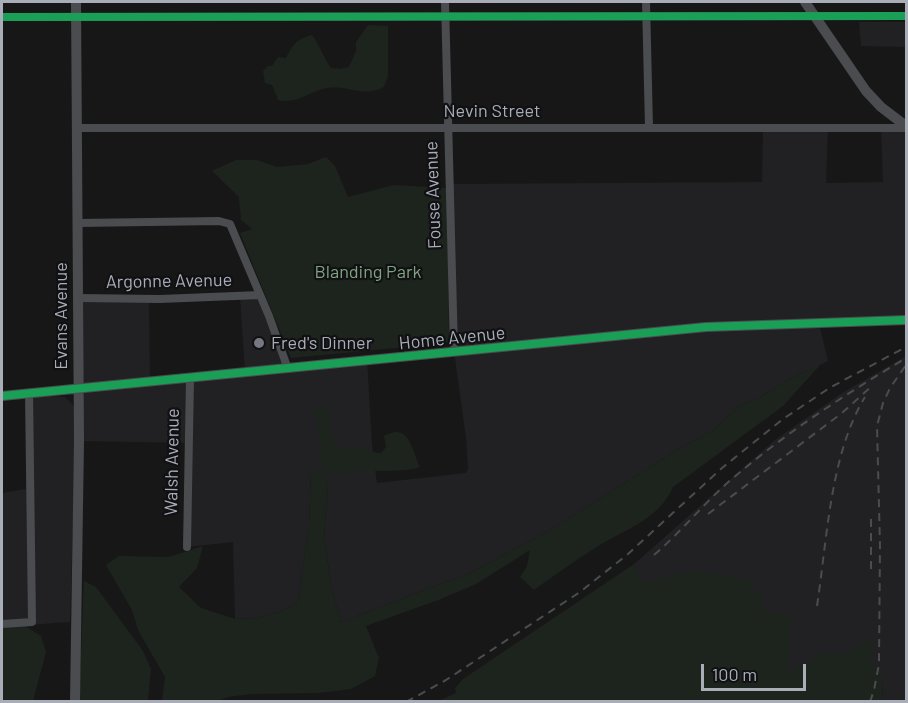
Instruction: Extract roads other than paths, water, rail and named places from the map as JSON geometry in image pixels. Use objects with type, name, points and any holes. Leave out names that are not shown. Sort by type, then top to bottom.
[{"type":"street","name":"Evans Avenue","points":[[75,698],[78,389],[76,2]]},
{"type":"street","name":"Fouse Avenue","points":[[445,2],[454,351]]},
{"type":"street","points":[[646,2],[649,127]]},
{"type":"street","points":[[806,2],[866,90],[887,112],[906,127]]},
{"type":"street","points":[[2,17],[906,16]]},
{"type":"street","name":"Nevin Street","points":[[77,128],[906,127]]},
{"type":"street","points":[[78,223],[225,222],[230,224],[281,345],[288,369]]},
{"type":"street","name":"Argonne Avenue","points":[[78,298],[160,299],[260,295]]},
{"type":"street","name":"Home Avenue","points":[[2,396],[706,327],[906,320]]},
{"type":"street","name":"Walsh Avenue","points":[[188,547],[190,379]]},
{"type":"street","points":[[2,624],[32,622],[29,393]]},
{"type":"railway","points":[[406,702],[446,680],[580,592],[628,554],[722,468],[783,419],[831,387],[906,347]]},
{"type":"railway","points":[[654,555],[723,487],[753,461],[817,414],[906,358]]},
{"type":"railway","points":[[870,702],[879,664],[880,546],[877,426],[890,388],[906,365]]},
{"type":"railway","points":[[708,514],[842,413],[873,385]]},
{"type":"railway","points":[[817,606],[827,526],[837,471],[853,420],[865,397]]},
{"type":"railway","points":[[871,518],[871,569]]},
{"type":"place","name":"Fred's Dinner","points":[[259,343]]},
{"type":"park label","name":"Blanding Park","points":[[368,272]]}]
